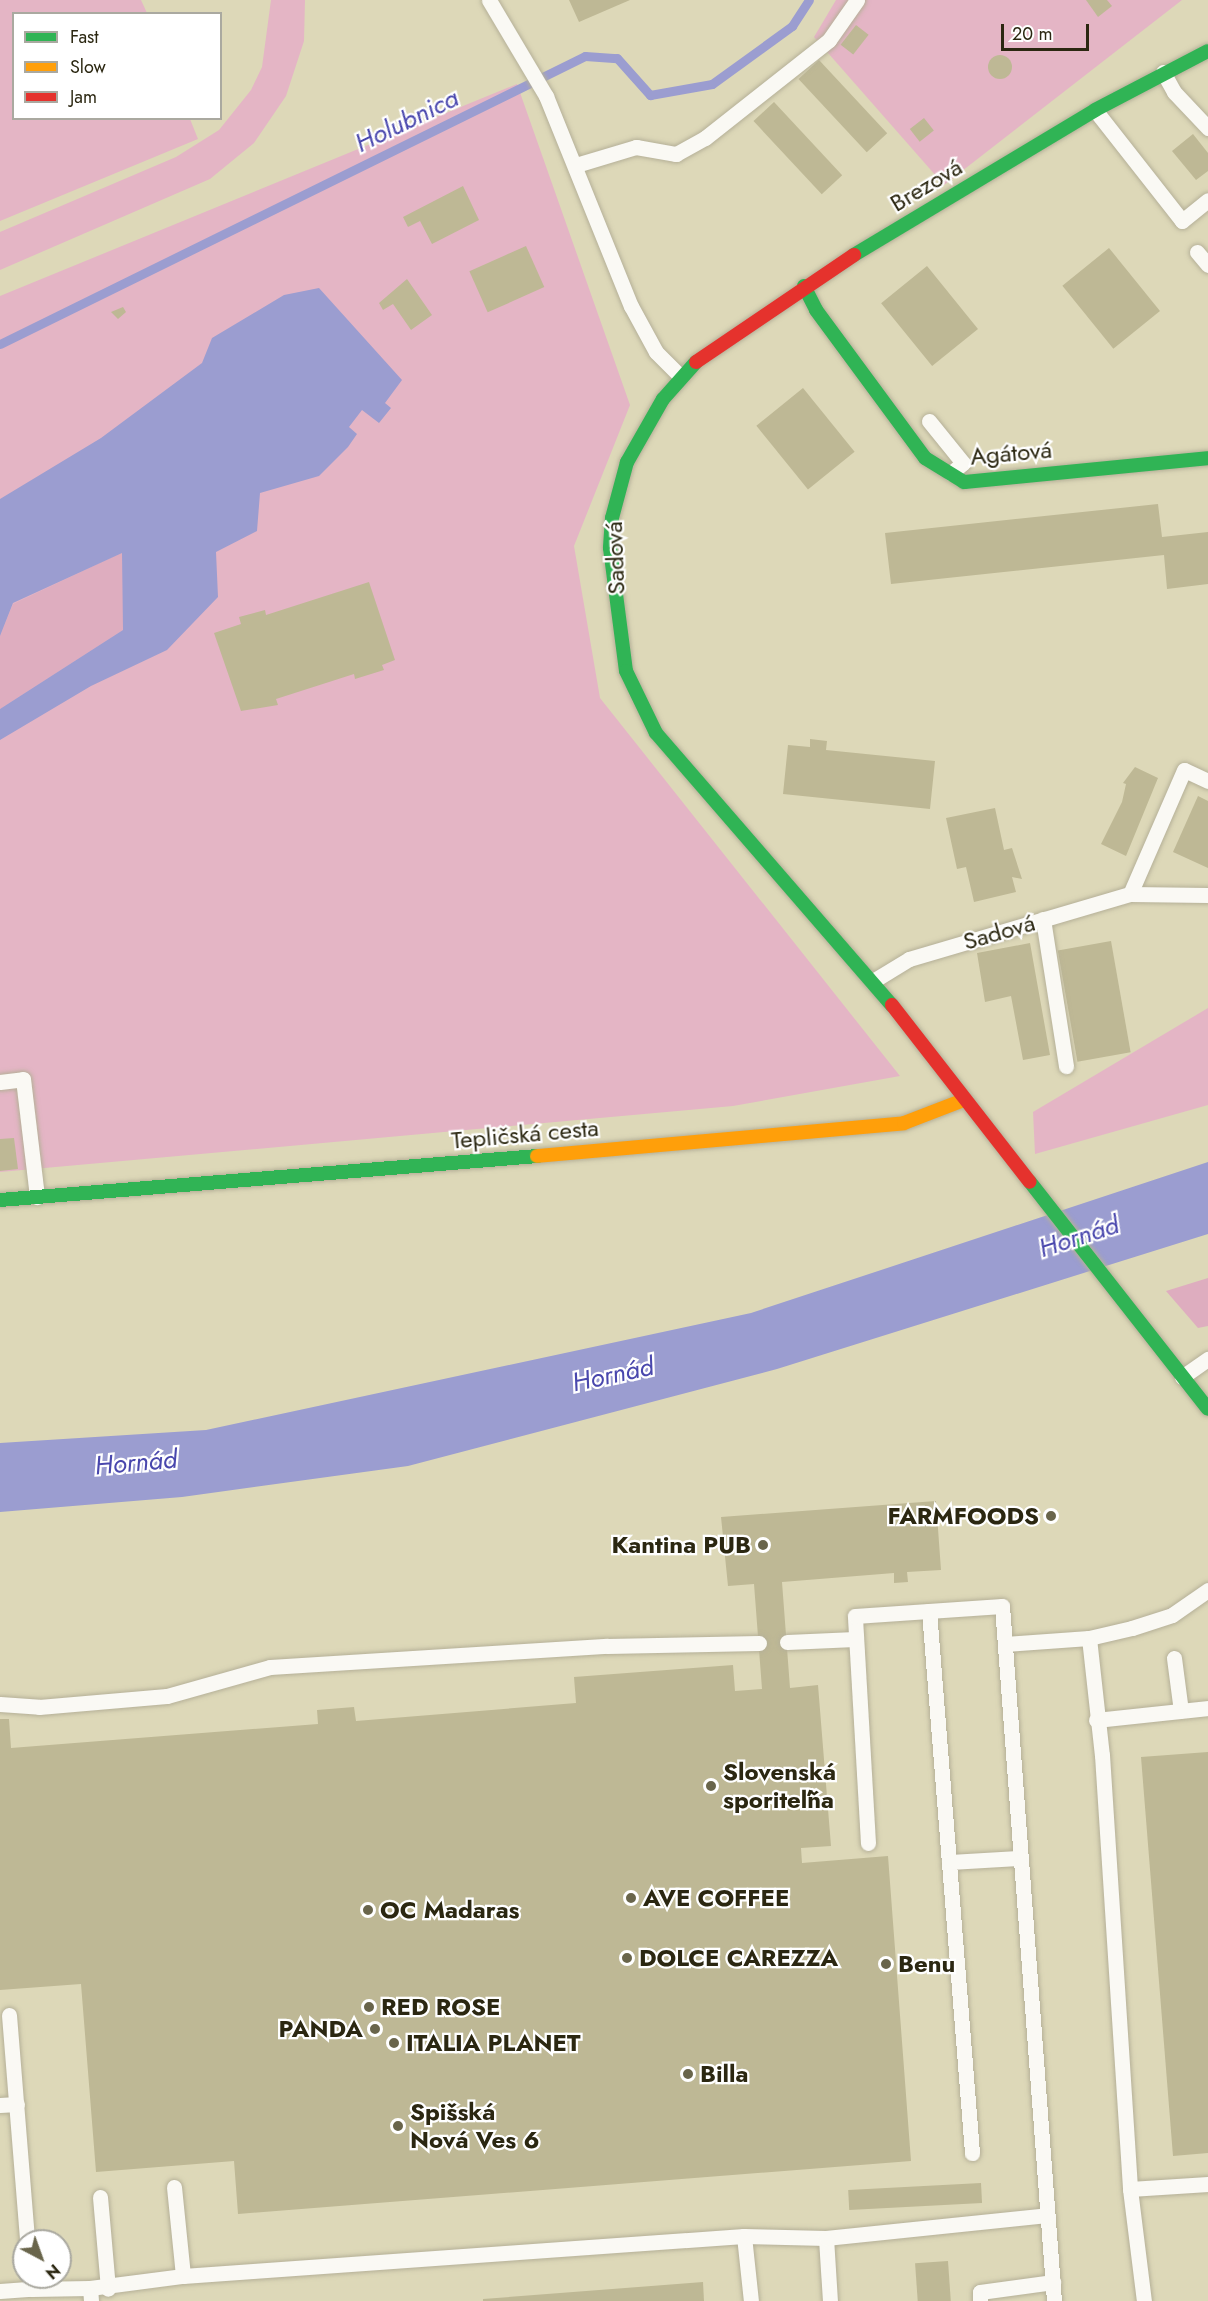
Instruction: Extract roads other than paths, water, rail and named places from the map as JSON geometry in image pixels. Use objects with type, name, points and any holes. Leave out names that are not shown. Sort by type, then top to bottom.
[{"type":"street","name":"Brezová","points":[[680,376],[724,337],[804,286],[1095,110],[1163,72],[1208,51]]},
{"type":"street","name":"Agátová","points":[[804,286],[887,409],[925,458],[964,482],[1208,459]]},
{"type":"street","name":"Sadová","points":[[680,376],[627,462],[612,518],[612,567],[626,671],[656,733],[873,981],[964,1100]]},
{"type":"street","points":[[964,1100],[1208,1408]]},
{"type":"street","name":"Tepličská cesta","points":[[0,1200],[904,1123],[964,1100]]},
{"type":"lane","points":[[489,0],[531,67],[546,96],[576,165],[631,306],[656,352],[680,376]]},
{"type":"lane","points":[[576,165],[636,147],[676,154],[705,138],[829,40],[857,0]]},
{"type":"lane","points":[[1163,72],[1208,128]]},
{"type":"lane","points":[[1095,110],[1182,221],[1208,200]]},
{"type":"lane","points":[[1197,252],[1208,266]]},
{"type":"lane","points":[[929,421],[963,463],[950,474]]},
{"type":"lane","points":[[1130,894],[1184,770],[1208,781]]},
{"type":"lane","name":"Sadová","points":[[873,981],[909,959],[1130,894],[1208,894]]},
{"type":"lane","points":[[1043,919],[1066,1066]]},
{"type":"lane","points":[[0,1082],[23,1079],[37,1197]]},
{"type":"lane","points":[[1182,1377],[1208,1359]]},
{"type":"lane","points":[[1005,1644],[1089,1638],[1172,1615],[1208,1590]]},
{"type":"lane","points":[[868,1844],[855,1616],[1002,1606],[1019,1858],[1054,2301]]},
{"type":"lane","points":[[929,1611],[972,2153]]},
{"type":"lane","points":[[1089,1638],[1130,2189],[1144,2301]]},
{"type":"lane","points":[[787,1642],[855,1639]]},
{"type":"lane","points":[[0,1704],[39,1707],[167,1696],[270,1667],[607,1646],[759,1643]]},
{"type":"lane","points":[[1174,1658],[1181,1711]]},
{"type":"lane","points":[[1096,1720],[1208,1707]]},
{"type":"lane","points":[[949,1862],[1019,1858]]},
{"type":"lane","points":[[9,2015],[26,2229]]},
{"type":"lane","points":[[0,2105],[17,2104]]},
{"type":"lane","points":[[1130,2189],[1208,2184]]},
{"type":"lane","points":[[174,2187],[183,2276]]},
{"type":"lane","points":[[99,2197],[108,2289]]},
{"type":"lane","points":[[63,2289],[90,2294],[183,2276],[744,2236],[826,2238],[1047,2215]]},
{"type":"lane","points":[[744,2236],[751,2301]]},
{"type":"lane","points":[[826,2238],[830,2301]]},
{"type":"lane","points":[[980,2301],[980,2292],[1053,2282]]},
{"type":"water","points":[[319,288],[402,380],[385,403],[391,408],[379,423],[362,410],[349,427],[357,434],[348,447],[319,476],[260,493],[257,531],[216,552],[218,597],[167,650],[91,686],[0,740],[0,709],[123,630],[122,553],[13,603],[0,636],[0,499],[101,438],[202,363],[212,338],[284,295]]},
{"type":"water","name":"Hornád","points":[[1208,1162],[1208,1234],[777,1369],[408,1466],[182,1497],[0,1512],[0,1443],[206,1430],[751,1313]]},
{"type":"waterway","name":"Holubnica","points":[[0,344],[585,56],[617,58],[650,95],[712,84],[792,26],[809,0]]},
{"type":"place","name":"FARMFOODS","points":[[1051,1516]]},
{"type":"place","name":"Kantina PUB","points":[[763,1545]]},
{"type":"place","name":"Slovenská sporiteľňa","points":[[711,1786]]},
{"type":"place","name":"AVE COFFEE","points":[[631,1898]]},
{"type":"place","name":"OC Madaras","points":[[368,1910]]},
{"type":"place","name":"DOLCE CAREZZA","points":[[627,1958]]},
{"type":"place","name":"Benu","points":[[886,1964]]},
{"type":"place","name":"RED ROSE","points":[[369,2007]]},
{"type":"place","name":"PANDA","points":[[375,2029]]},
{"type":"place","name":"ITALIA PLANET","points":[[394,2043]]},
{"type":"place","name":"Billa","points":[[688,2074]]},
{"type":"place","name":"Spišská Nová Ves 6","points":[[398,2126]]}]
